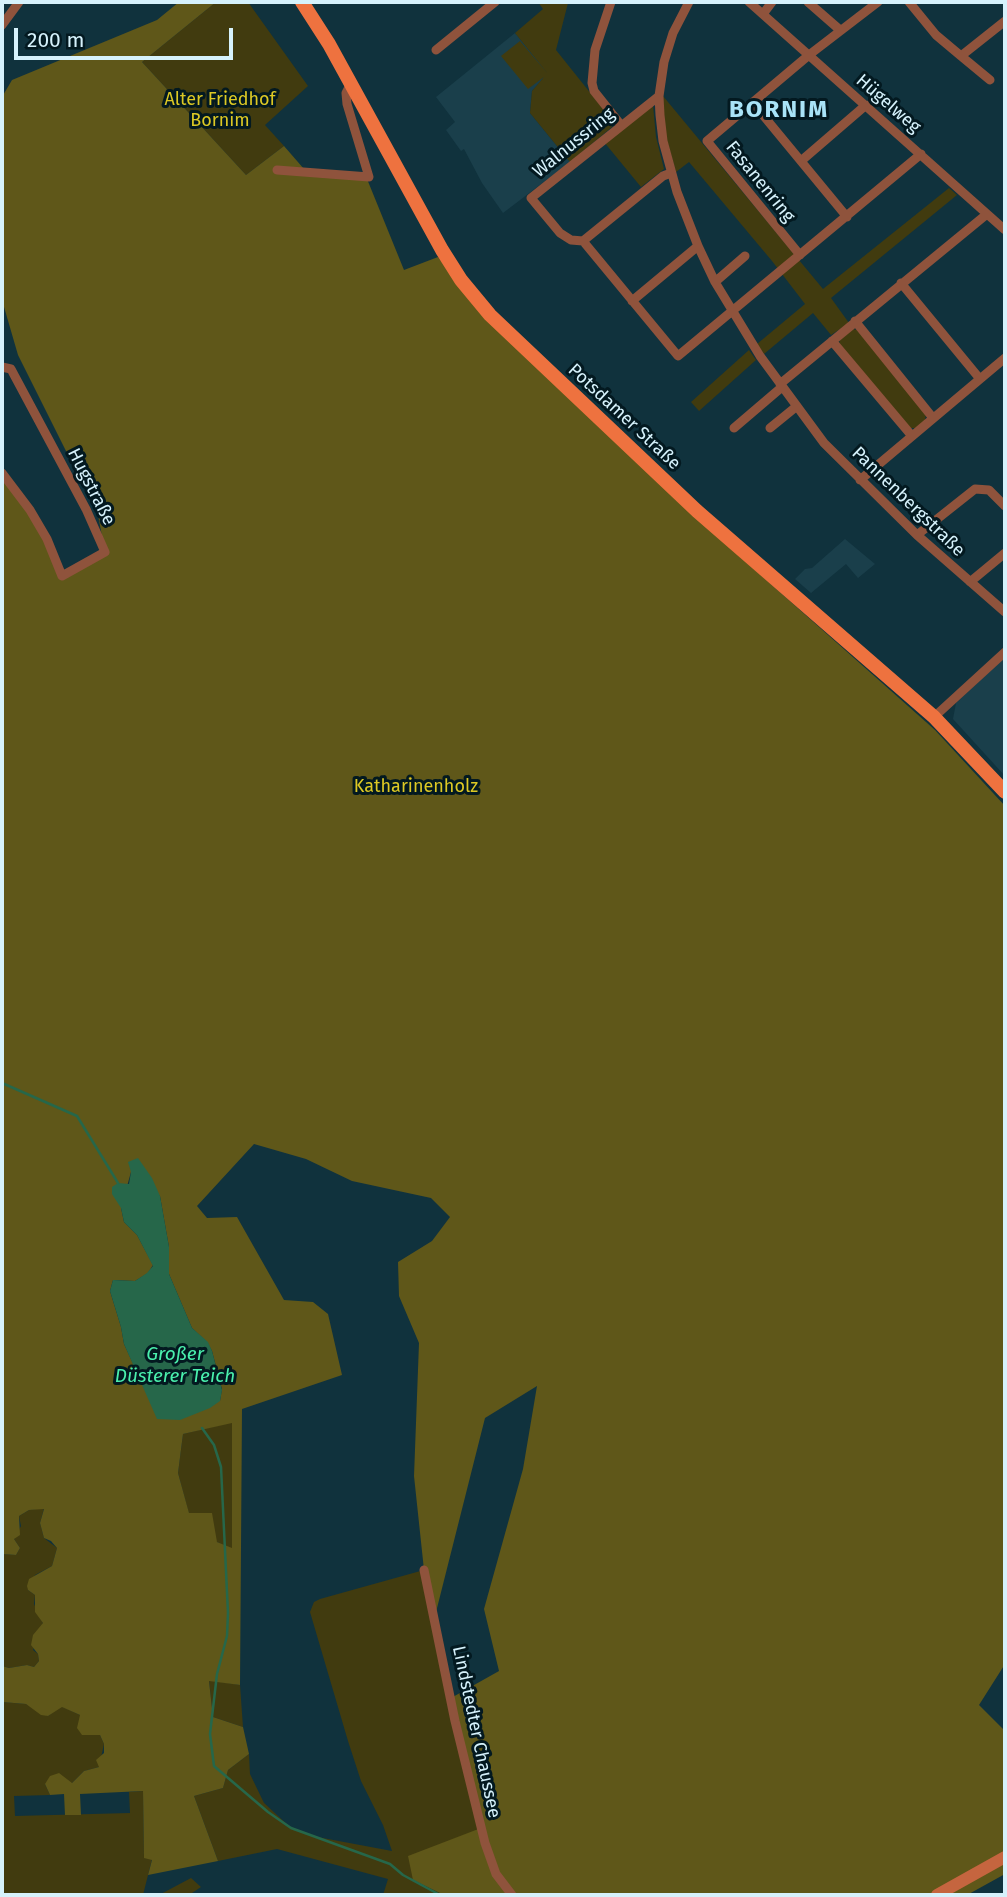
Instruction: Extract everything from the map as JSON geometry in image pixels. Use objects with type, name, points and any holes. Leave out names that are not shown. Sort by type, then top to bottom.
[{"type":"main road","name":"Potsdamer Straße","points":[[302,2],[351,83],[442,250],[490,315],[697,511],[934,717],[1005,792]]},
{"type":"street","points":[[2,25],[19,2]]},
{"type":"street","points":[[436,50],[495,2]]},
{"type":"street","points":[[611,2],[596,50],[592,83],[594,91],[621,125]]},
{"type":"street","name":"Pannenbergstraße","points":[[689,2],[673,33],[664,62],[659,96],[662,136],[671,173],[698,246],[715,282],[781,385],[824,443],[917,535],[1005,612]]},
{"type":"street","name":"Hügelweg","points":[[749,2],[1005,230]]},
{"type":"street","points":[[763,14],[772,2]]},
{"type":"street","points":[[808,2],[840,30]]},
{"type":"street","name":"Fasanenring","points":[[800,256],[707,141],[808,55],[878,2]]},
{"type":"street","points":[[909,2],[936,35],[990,80]]},
{"type":"street","points":[[961,56],[1005,21]]},
{"type":"street","points":[[277,170],[369,177],[347,104],[346,93],[351,83]]},
{"type":"street","name":"Walnussring","points":[[659,96],[531,198],[560,233],[571,240],[583,242],[678,356],[732,311]]},
{"type":"street","points":[[753,103],[847,217]]},
{"type":"street","points":[[801,161],[866,106]]},
{"type":"street","points":[[732,311],[921,155]]},
{"type":"street","points":[[583,242],[663,176],[671,173]]},
{"type":"street","points":[[734,428],[855,321],[987,214]]},
{"type":"street","points":[[632,301],[698,246]]},
{"type":"street","points":[[715,282],[745,256]]},
{"type":"street","points":[[901,283],[980,379]]},
{"type":"street","points":[[855,321],[933,418]]},
{"type":"street","points":[[832,341],[912,436]]},
{"type":"street","points":[[860,480],[1005,358]]},
{"type":"street","name":"Hugstraße","points":[[2,368],[11,369],[86,509],[105,552],[62,576],[47,540],[30,510],[2,473]]},
{"type":"street","points":[[770,428],[797,406]]},
{"type":"street","points":[[917,535],[975,489],[989,490],[1005,506]]},
{"type":"street","points":[[971,582],[1005,553]]},
{"type":"street","points":[[934,717],[1003,658]]},
{"type":"street","name":"Lindstedter Chaussee","points":[[424,1570],[455,1721],[485,1843],[496,1874],[512,1895]]},
{"type":"street","points":[[937,1895],[1005,1857]]},
{"type":"shaded area","points":[[515,33],[548,73],[532,91],[530,113],[570,162],[503,213],[482,183],[464,149],[461,151],[446,130],[455,122],[436,97]]},
{"type":"shaded area","points":[[845,539],[875,564],[858,578],[846,564],[811,593],[795,579],[805,569],[812,568]]},
{"type":"shaded area","points":[[1004,658],[1005,776],[953,719],[956,703]]},
{"type":"green space","name":"Katharinenholz","points":[[179,2],[216,2],[142,62],[246,175],[284,146],[304,169],[365,174],[404,270],[438,257],[486,319],[693,515],[935,730],[1005,806],[1005,1664],[979,1705],[1005,1731],[1005,1874],[967,1895],[444,1895],[413,1880],[408,1856],[481,1828],[451,1698],[499,1671],[484,1609],[523,1469],[537,1386],[485,1418],[435,1616],[424,1570],[414,1476],[419,1343],[399,1296],[398,1262],[432,1241],[450,1217],[431,1198],[352,1181],[306,1159],[254,1144],[197,1206],[207,1218],[237,1217],[284,1300],[313,1302],[328,1314],[342,1375],[242,1409],[240,1685],[209,1681],[213,1717],[243,1727],[249,1754],[228,1770],[223,1788],[194,1796],[218,1861],[148,1875],[152,1860],[144,1858],[143,1791],[80,1794],[81,1815],[65,1815],[64,1794],[50,1795],[45,1784],[50,1776],[59,1773],[72,1783],[84,1771],[99,1767],[96,1760],[104,1753],[100,1735],[82,1735],[77,1728],[80,1715],[62,1707],[48,1716],[41,1715],[26,1704],[2,1702],[2,1666],[34,1667],[39,1661],[38,1654],[31,1645],[33,1635],[43,1623],[35,1612],[35,1595],[27,1586],[29,1579],[52,1566],[57,1548],[44,1538],[40,1523],[44,1509],[29,1510],[19,1516],[20,1535],[14,1539],[20,1548],[16,1555],[2,1554],[2,473],[30,510],[62,576],[105,552],[98,515],[18,355],[2,300],[2,97],[12,80],[157,20]],"holes":[[[131,1172],[160,1196],[169,1247],[169,1274],[192,1328],[207,1342],[212,1351],[222,1389],[220,1401],[147,1394],[124,1344],[110,1291],[113,1280],[135,1281],[148,1273],[153,1265],[137,1235],[124,1222],[121,1208]],[[232,1423],[232,1548],[217,1542],[212,1513],[189,1513],[178,1473],[183,1434]]]},
{"type":"green space","name":"Alter Friedhof Bornim","points":[[216,2],[248,2],[308,86],[265,125],[284,146],[246,175],[142,62]]},
{"type":"green space","points":[[538,2],[568,3],[556,50],[612,120],[612,127],[570,162],[530,113],[532,91],[544,77],[528,89],[501,56],[520,41],[548,74],[515,33],[543,9]]},
{"type":"green space","points":[[663,96],[823,289],[949,188],[957,195],[831,298],[849,323],[831,335],[813,313],[764,354],[757,344],[805,304],[689,162],[676,172],[665,133]]},
{"type":"green space","points":[[653,105],[656,137],[664,169],[641,187],[604,142]]},
{"type":"green space","points":[[853,329],[857,330],[926,413],[925,421],[916,428],[908,428],[839,345],[840,340]]},
{"type":"green space","points":[[749,350],[756,360],[699,411],[691,402]]},
{"type":"green space","points":[[232,1422],[232,1549],[217,1542],[189,1514],[178,1473],[183,1434]]},
{"type":"green space","points":[[44,1508],[40,1523],[44,1538],[57,1548],[52,1566],[35,1575],[28,1590],[35,1595],[34,1604],[43,1623],[33,1650],[38,1654],[39,1661],[34,1667],[27,1665],[9,1668],[2,1666],[2,1554],[16,1555],[20,1548],[14,1539],[21,1526],[19,1516],[29,1510]]},
{"type":"green space","points":[[424,1570],[481,1828],[413,1880],[444,1895],[383,1895],[388,1879],[277,1849],[218,1861],[194,1796],[223,1788],[228,1770],[249,1754],[250,1774],[264,1803],[291,1828],[312,1836],[392,1851],[383,1825],[361,1781],[310,1612],[314,1602],[320,1599]]},
{"type":"green space","points":[[209,1680],[240,1685],[243,1727],[213,1717]]},
{"type":"green space","points":[[2,1702],[26,1704],[48,1716],[61,1706],[80,1715],[91,1734],[100,1735],[104,1744],[99,1767],[84,1771],[72,1783],[45,1784],[50,1795],[14,1796],[15,1816],[130,1813],[129,1792],[143,1791],[144,1857],[152,1859],[143,1895],[2,1895]]},
{"type":"green space","points":[[191,1878],[201,1887],[189,1895],[159,1895]]},
{"type":"water","name":"Großer Düsterer Teich","points":[[138,1158],[160,1196],[169,1247],[169,1274],[192,1328],[208,1342],[222,1390],[220,1401],[180,1420],[157,1419],[124,1344],[110,1291],[113,1280],[135,1281],[153,1266],[137,1235],[124,1222],[121,1208],[112,1194],[112,1187],[118,1183],[129,1184],[131,1172],[128,1162]]},
{"type":"waterway","points":[[2,1083],[77,1116],[118,1183]]},
{"type":"waterway","points":[[202,1428],[214,1445],[221,1467],[228,1613],[227,1636],[217,1674],[210,1734],[214,1766],[291,1828],[390,1864],[403,1875],[440,1895]]},
{"type":"district","name":"BORNIM","points":[[779,110]]}]
